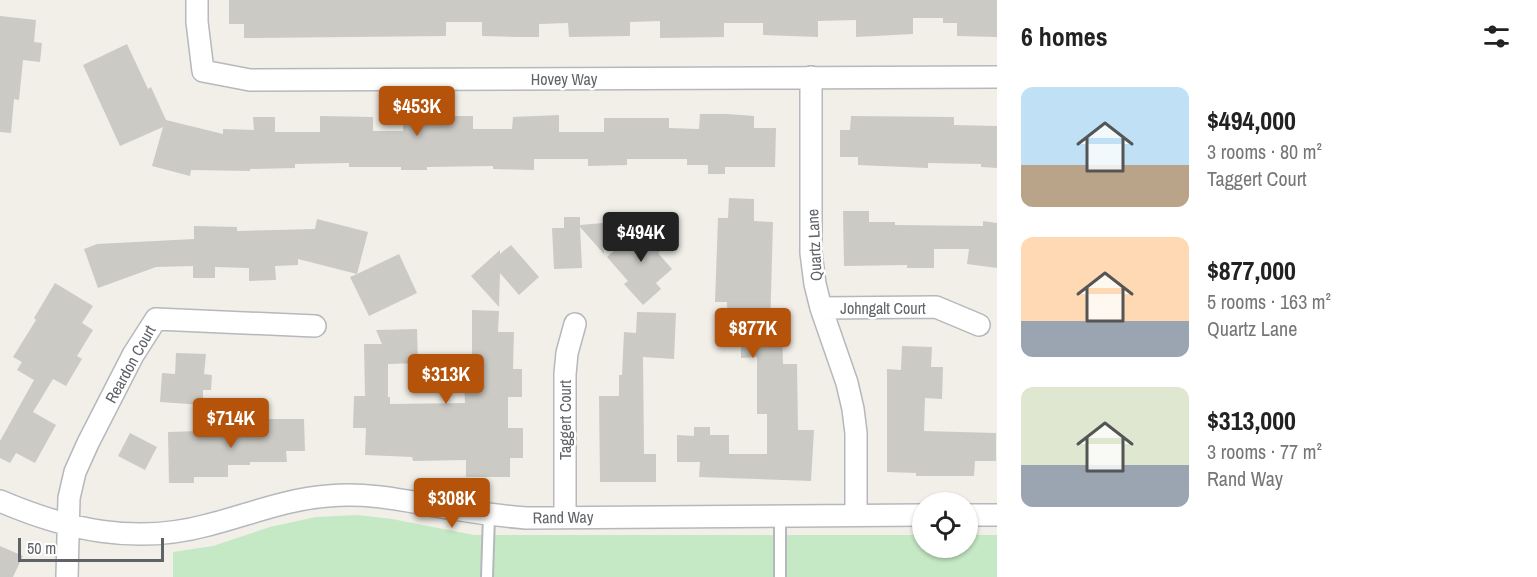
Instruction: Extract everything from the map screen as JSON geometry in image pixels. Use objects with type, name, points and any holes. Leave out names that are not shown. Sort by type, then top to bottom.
[{"type":"street","name":"Hovey Way","points":[[197,0],[197,22],[203,71],[250,80],[997,76]]},
{"type":"street","name":"Quartz Lane","points":[[811,77],[814,284],[847,383],[853,409],[856,433],[856,515]]},
{"type":"street","name":"Johngalt Court","points":[[821,308],[936,307],[979,326]]},
{"type":"street","name":"Reardon Court","points":[[68,526],[69,498],[75,472],[83,453],[133,355],[156,319],[315,326]]},
{"type":"street","name":"Taggert Court","points":[[565,517],[565,374],[567,353],[575,324]]},
{"type":"street","name":"Rand Way","points":[[0,501],[27,513],[68,526],[102,532],[136,534],[175,532],[207,526],[293,501],[363,494],[399,498],[489,515],[526,518],[912,515]]},
{"type":"street","points":[[978,515],[997,515]]},
{"type":"street","points":[[67,577],[68,526]]},
{"type":"lane","points":[[487,577],[489,515]]},
{"type":"lane","points":[[780,515],[780,577]]},
{"type":"green space","points":[[358,515],[392,519],[474,535],[912,535],[912,558],[978,558],[978,535],[997,535],[997,577],[173,577],[173,552],[213,546],[270,527],[316,517]]},
{"type":"building","points":[[229,0],[997,0],[997,37],[957,36],[957,23],[943,23],[943,18],[913,18],[913,34],[856,37],[856,20],[818,21],[818,37],[763,35],[763,23],[724,23],[724,37],[660,38],[660,21],[630,22],[630,36],[569,37],[568,23],[539,24],[539,37],[482,36],[482,22],[446,22],[446,36],[244,38],[244,24],[229,24]]},
{"type":"building","points":[[0,16],[36,20],[34,42],[42,43],[40,62],[23,60],[19,100],[14,99],[11,133],[0,132]]},
{"type":"building","points":[[127,44],[148,89],[151,87],[166,120],[223,134],[223,129],[254,130],[253,117],[275,117],[275,132],[320,132],[320,116],[373,117],[373,131],[403,131],[403,116],[473,116],[473,129],[512,129],[513,117],[559,115],[559,132],[604,132],[604,118],[669,118],[669,128],[699,129],[700,114],[727,114],[754,116],[754,128],[776,128],[775,167],[725,167],[725,174],[708,174],[708,165],[687,165],[687,159],[627,159],[627,165],[588,166],[588,159],[534,159],[534,170],[493,169],[493,166],[427,167],[427,170],[401,170],[401,167],[349,167],[349,163],[295,164],[295,168],[250,169],[250,171],[191,170],[190,176],[152,166],[163,127],[120,146],[83,65]]},
{"type":"building","points":[[851,116],[954,117],[954,125],[997,126],[997,168],[981,167],[981,164],[928,163],[928,168],[858,165],[858,157],[840,157],[840,130],[850,130]]},
{"type":"building","points":[[729,198],[754,199],[754,221],[773,222],[770,331],[782,331],[783,364],[797,364],[798,430],[814,430],[811,481],[699,477],[700,462],[677,462],[677,435],[694,436],[694,427],[710,427],[710,435],[729,435],[729,454],[767,454],[767,414],[757,414],[757,357],[741,358],[741,342],[728,343],[727,302],[715,302],[718,218],[728,218]]},
{"type":"building","points":[[843,211],[869,211],[869,222],[895,222],[895,225],[983,226],[983,221],[997,223],[997,268],[967,264],[969,249],[934,249],[934,268],[907,268],[907,265],[844,266]]},
{"type":"building","points":[[564,217],[580,217],[580,225],[603,223],[604,254],[580,227],[582,268],[554,269],[552,228],[564,228]]},
{"type":"building","points":[[317,219],[368,232],[357,274],[298,259],[298,265],[275,266],[276,280],[249,281],[249,268],[215,267],[215,278],[193,278],[193,266],[156,267],[98,288],[84,249],[97,244],[194,239],[194,226],[237,227],[237,231],[315,229]]},
{"type":"building","points":[[646,223],[666,246],[658,253],[672,269],[656,283],[661,289],[643,305],[624,284],[628,281],[607,257]]},
{"type":"building","points":[[511,245],[539,277],[519,295],[500,273],[499,307],[471,276],[500,250],[500,254]]},
{"type":"building","points":[[399,254],[417,293],[369,316],[350,277]]},
{"type":"building","points":[[55,283],[93,306],[82,323],[93,330],[77,356],[82,359],[66,386],[53,379],[33,412],[56,425],[35,463],[16,453],[10,463],[0,458],[0,441],[34,380],[17,370],[22,362],[13,357]]},
{"type":"building","points":[[472,310],[499,311],[498,332],[514,332],[513,369],[522,369],[522,397],[508,397],[508,428],[523,428],[523,458],[510,458],[510,477],[466,477],[466,460],[413,461],[412,457],[365,455],[366,428],[353,428],[354,396],[365,396],[364,344],[382,344],[376,330],[417,329],[418,363],[388,364],[390,404],[465,403],[464,376],[472,376]]},
{"type":"building","points":[[637,312],[676,313],[674,359],[643,357],[644,454],[656,454],[656,482],[600,482],[599,396],[619,396],[624,332],[636,333]]},
{"type":"building","points":[[902,346],[932,347],[931,367],[943,367],[942,399],[925,398],[924,431],[996,433],[996,461],[975,461],[974,476],[916,476],[916,473],[887,472],[887,369],[901,370]]},
{"type":"building","points":[[176,353],[206,354],[204,374],[212,375],[211,390],[203,390],[203,405],[160,402],[162,373],[175,374]]},
{"type":"building","points":[[268,419],[304,419],[305,451],[286,451],[287,462],[250,462],[250,465],[228,465],[228,477],[194,477],[194,483],[169,483],[168,432],[268,429]]},
{"type":"building","points":[[130,433],[157,447],[145,470],[118,456]]},
{"type":"building","points":[[0,546],[23,556],[13,577],[0,577]]}]
